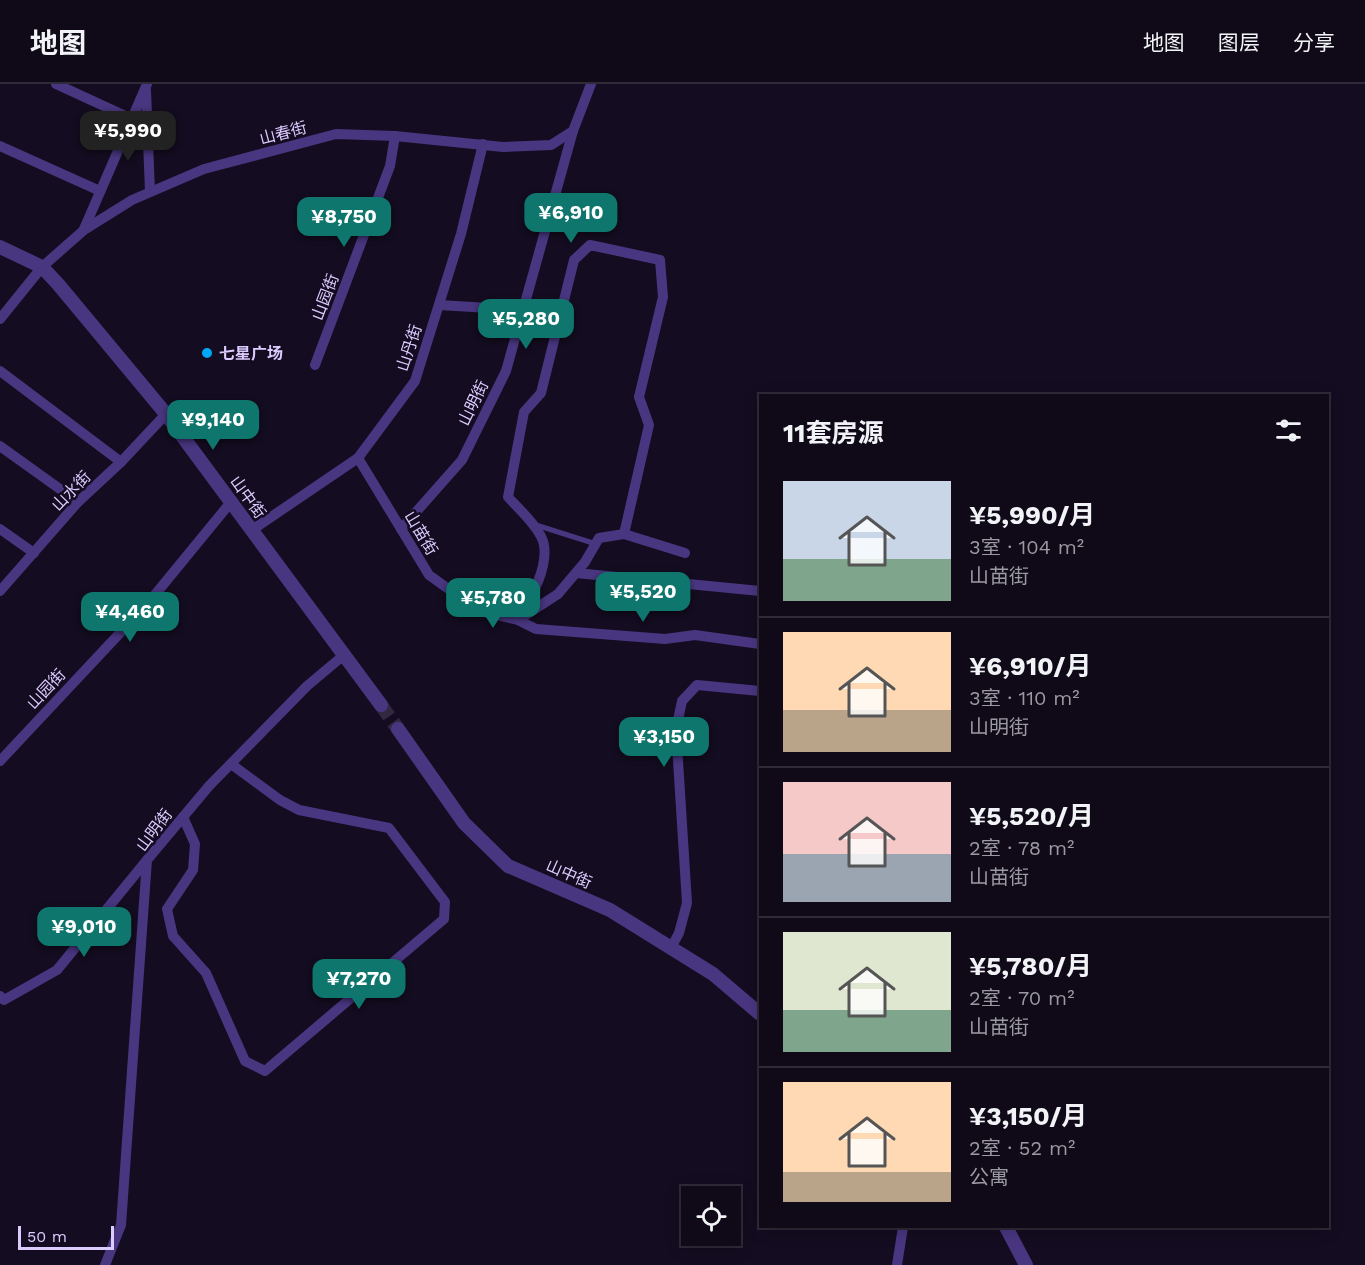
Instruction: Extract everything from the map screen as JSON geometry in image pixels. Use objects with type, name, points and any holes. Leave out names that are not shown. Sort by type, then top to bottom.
[{"type":"street","points":[[56,84],[132,119]]},
{"type":"street","points":[[573,131],[591,84]]},
{"type":"street","points":[[84,230],[147,85]]},
{"type":"street","points":[[147,85],[150,192]]},
{"type":"street","name":"山春街","points":[[0,319],[42,267],[84,230],[150,192],[204,169],[336,134],[395,136],[503,147],[551,145],[573,131]]},
{"type":"street","name":"山明街","points":[[401,529],[462,460],[506,370],[573,131]]},
{"type":"street","name":"山园街","points":[[315,365],[390,166],[395,136]]},
{"type":"street","name":"山丹街","points":[[252,530],[358,458],[415,381],[461,234],[483,144]]},
{"type":"street","points":[[0,146],[100,191]]},
{"type":"street","points":[[518,620],[533,595],[541,573],[544,544],[532,523],[507,496],[524,411],[540,393],[574,260],[590,244],[660,260],[663,297],[639,397],[649,424],[624,534]]},
{"type":"street","name":"山中街","points":[[0,248],[42,267],[166,414],[381,705]]},
{"type":"street","points":[[439,305],[523,310]]},
{"type":"street","points":[[0,371],[121,462]]},
{"type":"street","name":"山水街","points":[[0,591],[78,502],[121,462],[166,414]]},
{"type":"street","points":[[0,446],[78,502]]},
{"type":"street","name":"山苗街","points":[[358,458],[429,574],[479,611],[518,620],[536,629],[665,639],[695,635],[759,644]]},
{"type":"street","name":"山园街","points":[[0,760],[149,602],[231,502]]},
{"type":"street","points":[[0,529],[33,553]]},
{"type":"street","points":[[518,620],[558,594],[576,573],[599,538],[624,534],[685,553]]},
{"type":"street","points":[[576,573],[759,591]]},
{"type":"street","name":"山明街","points":[[105,1265],[121,1225],[147,860],[231,764],[308,686],[344,655]]},
{"type":"street","points":[[671,948],[679,933],[687,903],[676,729],[682,701],[697,685],[759,691]]},
{"type":"street","name":"山中街","points":[[398,729],[464,823],[508,866],[610,910],[712,974],[759,1013]]},
{"type":"street","points":[[183,817],[195,844],[194,861],[193,870],[167,909],[173,936],[206,973],[245,1061],[265,1071],[444,919],[445,902],[389,828],[299,810],[280,800],[231,764]]},
{"type":"street","points":[[0,996],[4,1000],[57,970],[147,860]]},
{"type":"street","points":[[897,1265],[903,1228]]},
{"type":"street","points":[[1007,1228],[1026,1265]]},
{"type":"lane","points":[[532,523],[596,543]]},
{"type":"tunnel","points":[[381,705],[398,729]]},
{"type":"place","name":"七星广场","points":[[207,353]]}]
